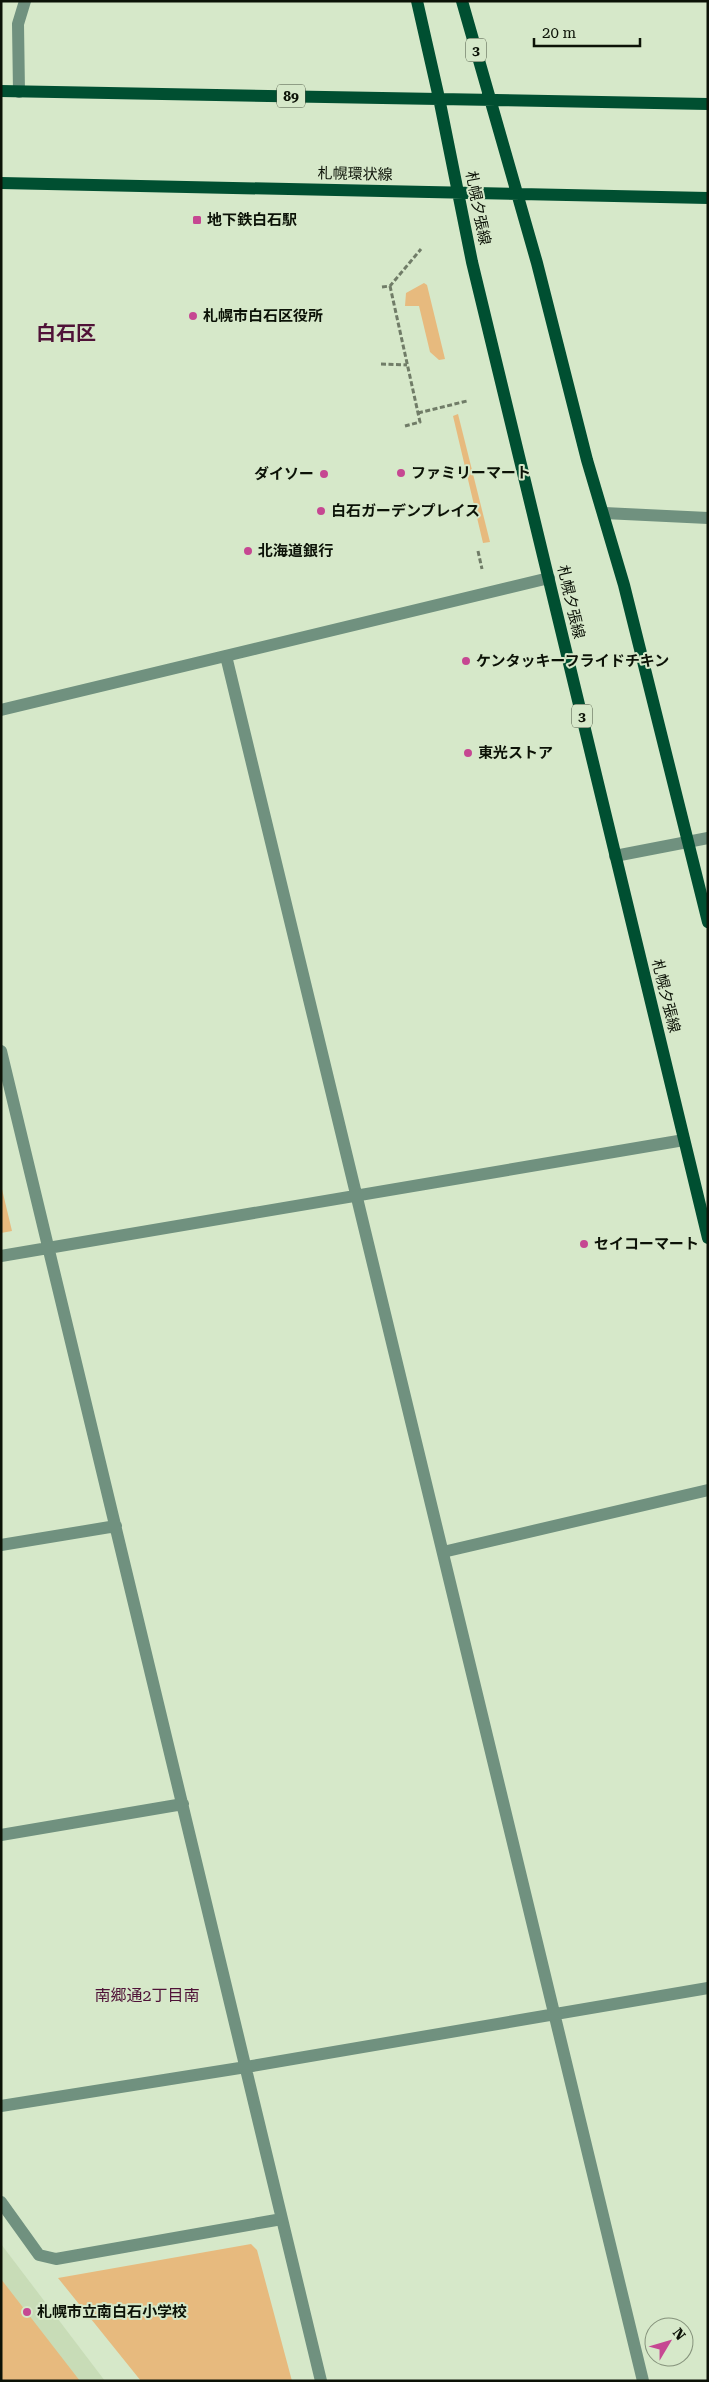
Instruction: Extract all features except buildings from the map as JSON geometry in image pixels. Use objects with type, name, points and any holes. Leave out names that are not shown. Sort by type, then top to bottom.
[{"type":"main road","name":"札幌夕張線","points":[[417,1],[475,271],[708,1238]]},
{"type":"main road","name":"3","points":[[462,1],[537,263],[587,460],[624,585],[708,922]]},
{"type":"main road","name":"89","points":[[1,92],[708,104]]},
{"type":"main road","name":"札幌環状線","points":[[1,183],[708,198]]},
{"type":"street","points":[[19,92],[18,24],[25,1]]},
{"type":"street","points":[[604,513],[708,518]]},
{"type":"street","points":[[1,710],[549,578]]},
{"type":"street","points":[[226,656],[358,1196],[642,2381]]},
{"type":"street","points":[[615,856],[708,838]]},
{"type":"street","points":[[1,1051],[321,2381]]},
{"type":"street","points":[[1,1256],[684,1140]]},
{"type":"street","points":[[443,1552],[708,1490]]},
{"type":"street","points":[[1,1544],[116,1526]]},
{"type":"street","points":[[1,1835],[183,1804]]},
{"type":"street","points":[[1,2106],[246,2067],[708,1988]]},
{"type":"street","points":[[1,2202],[38,2255],[56,2259],[282,2219]]},
{"type":"path","points":[[382,287],[390,286],[421,249]]},
{"type":"path","points":[[390,286],[420,422],[405,426]]},
{"type":"path","points":[[381,364],[407,365]]},
{"type":"path","points":[[418,413],[467,401]]},
{"type":"path","points":[[478,551],[482,569]]},
{"type":"shaded area","points":[[424,283],[427,285],[445,359],[439,360],[430,352],[419,306],[405,306],[406,293]]},
{"type":"shaded area","points":[[458,414],[490,542],[483,543],[453,416]]},
{"type":"shaded area","points":[[1,1185],[12,1231],[1,1233]]},
{"type":"shaded area","name":"札幌市立南白石小学校","points":[[1,2244],[105,2381],[1,2381]]},
{"type":"shaded area","points":[[251,2244],[257,2250],[292,2381],[141,2381],[58,2278]]},
{"type":"shaded area","points":[[1,2279],[80,2381],[1,2381]]},
{"type":"place","name":"地下鉄白石駅","points":[[197,220]]},
{"type":"place","name":"札幌市白石区役所","points":[[193,316]]},
{"type":"place","name":"ファミリーマート","points":[[401,473]]},
{"type":"place","name":"ダイソー","points":[[324,474]]},
{"type":"place","name":"白石ガーデンプレイス","points":[[321,511]]},
{"type":"place","name":"北海道銀行","points":[[248,551]]},
{"type":"place","name":"ケンタッキーフライドチキン","points":[[466,661]]},
{"type":"place","name":"東光ストア","points":[[468,753]]},
{"type":"place","name":"セイコーマート","points":[[584,1244]]},
{"type":"place","name":"札幌市立南白石小学校","points":[[27,2312]]},
{"type":"district","name":"白石区","points":[[66,333]]},
{"type":"district","name":"南郷通2丁目南","points":[[147,1995]]}]
